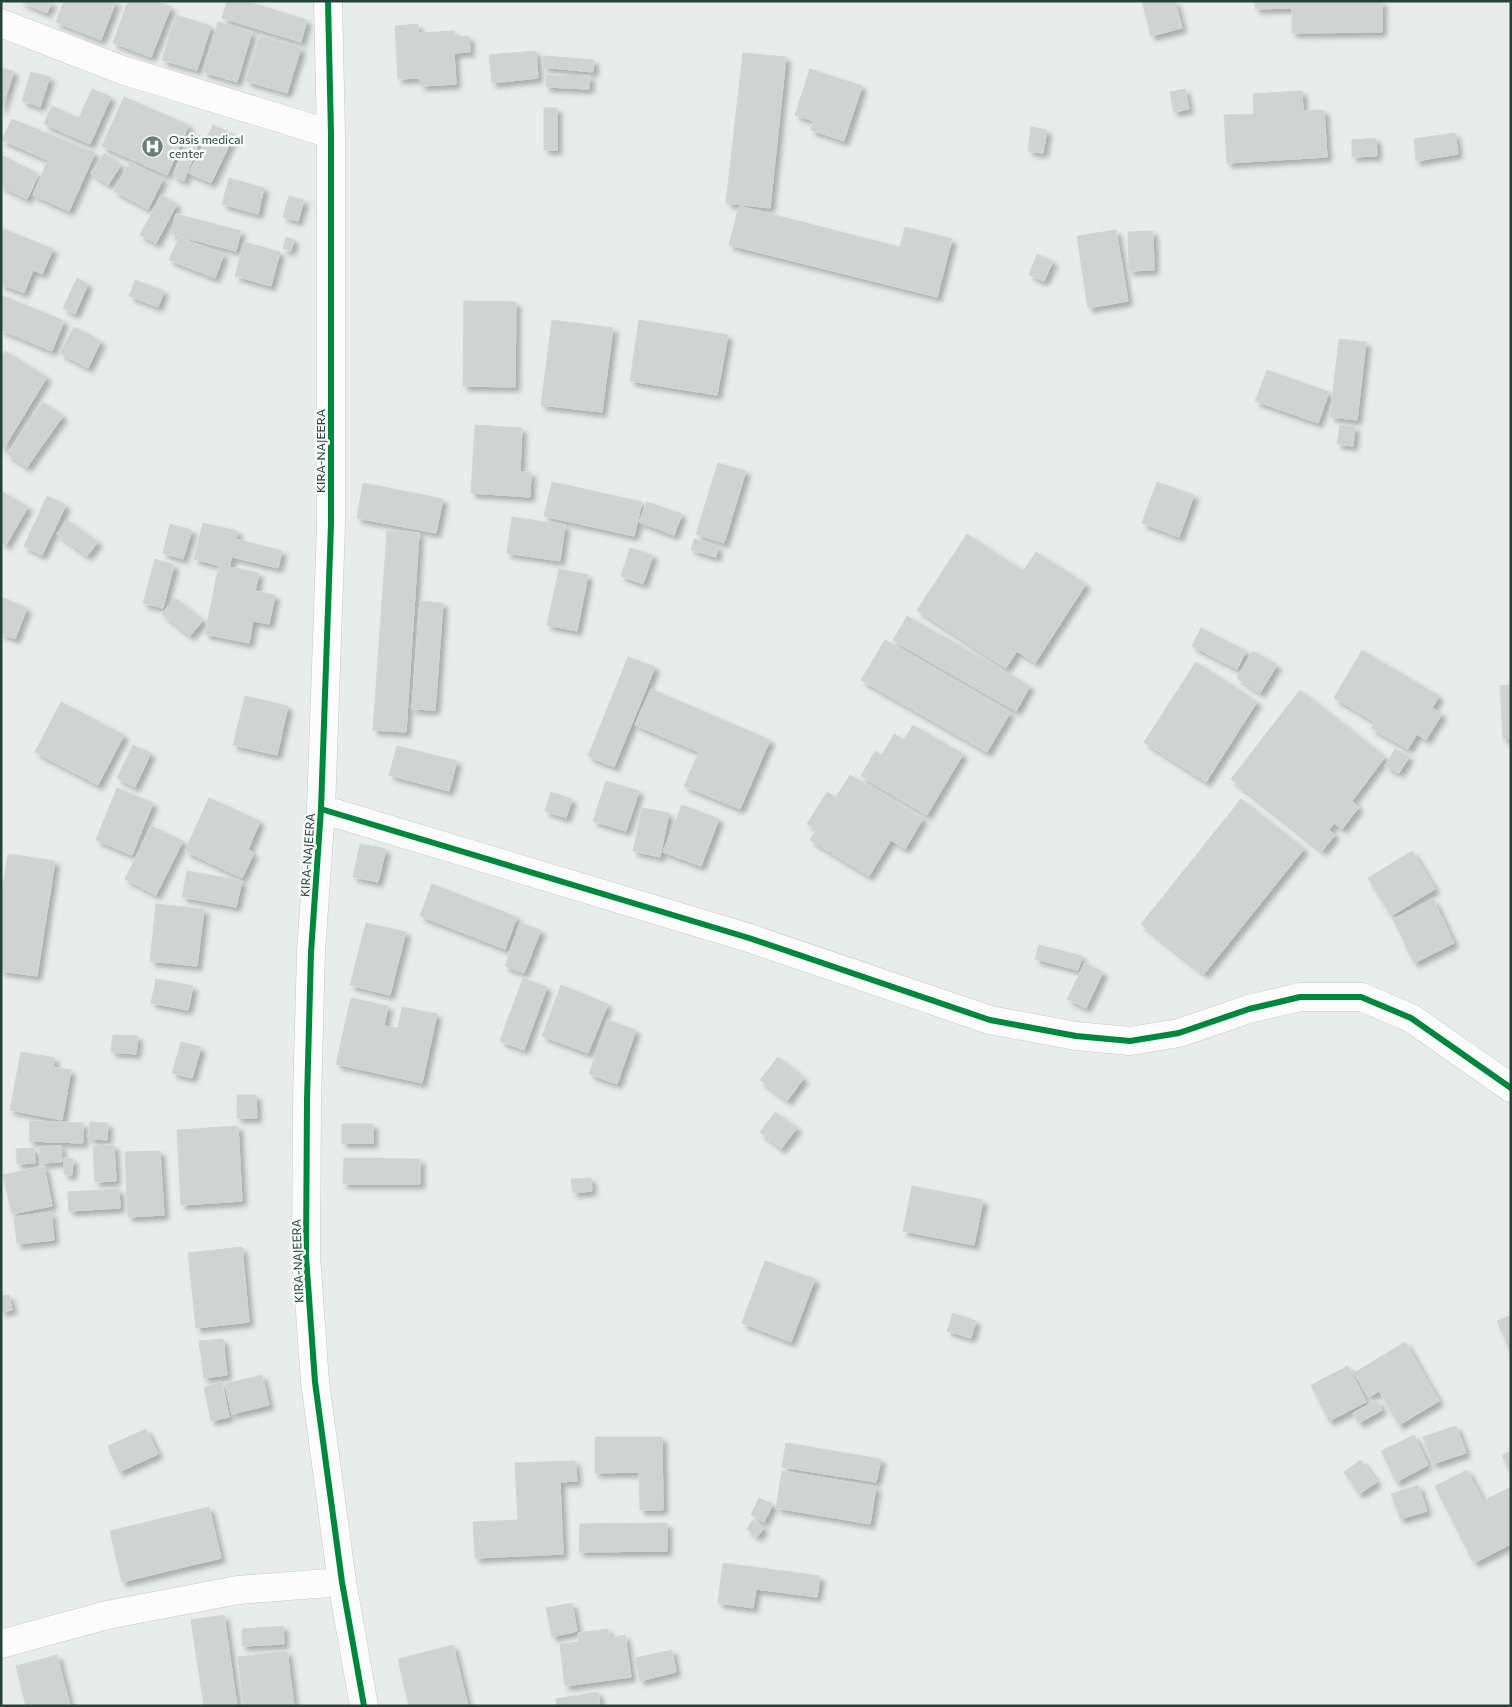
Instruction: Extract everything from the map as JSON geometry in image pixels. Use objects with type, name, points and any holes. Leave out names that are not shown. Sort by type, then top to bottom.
[{"type":"street","name":"KIRA-NAJEERA","points":[[328,1],[331,134],[331,524],[321,809],[311,952],[307,1100],[306,1256],[315,1382],[342,1582],[363,1705]]},
{"type":"street","points":[[1,23],[122,70],[331,134]]},
{"type":"street","points":[[321,809],[749,938],[990,1020],[1076,1036],[1130,1041],[1179,1033],[1249,1009],[1300,997],[1361,997],[1411,1018],[1511,1088]]},
{"type":"street","points":[[1,1644],[107,1615],[238,1590],[342,1582]]},
{"type":"building","points":[[19,1],[52,1],[47,13]]},
{"type":"building","points":[[64,1],[116,1],[101,40],[56,22]]},
{"type":"building","points":[[128,1],[155,1],[171,7],[151,57],[113,43]]},
{"type":"building","points":[[227,1],[246,1],[307,20],[301,42],[222,18]]},
{"type":"building","points":[[1142,1],[1175,1],[1182,28],[1151,36]]},
{"type":"building","points":[[1255,1],[1382,1],[1382,32],[1292,33],[1292,8],[1255,9]]},
{"type":"building","points":[[176,15],[211,26],[197,70],[162,60]]},
{"type":"building","points":[[218,22],[252,32],[237,82],[203,72]]},
{"type":"building","points":[[418,24],[418,33],[454,31],[454,37],[469,36],[470,52],[454,53],[456,84],[421,86],[420,78],[398,79],[395,26]]},
{"type":"building","points":[[260,36],[301,48],[287,93],[246,81]]},
{"type":"building","points":[[536,51],[538,78],[492,83],[489,55]]},
{"type":"building","points":[[743,53],[786,57],[770,208],[726,203]]},
{"type":"building","points":[[544,56],[594,60],[593,72],[543,67]]},
{"type":"building","points":[[1,68],[14,71],[1,111]]},
{"type":"building","points":[[810,69],[862,86],[844,141],[811,130],[813,121],[795,115]]},
{"type":"building","points":[[31,72],[50,77],[40,107],[22,101]]},
{"type":"building","points":[[546,75],[590,76],[589,89],[546,87]]},
{"type":"building","points":[[92,89],[111,97],[90,144],[44,124],[52,106],[79,118]]},
{"type":"building","points":[[1185,89],[1189,109],[1174,112],[1170,92]]},
{"type":"building","points":[[1302,91],[1303,111],[1324,110],[1327,157],[1227,163],[1224,115],[1254,114],[1253,94]]},
{"type":"building","points":[[124,97],[189,125],[167,175],[102,146]]},
{"type":"building","points":[[544,108],[557,108],[557,150],[544,150]]},
{"type":"building","points":[[12,119],[95,153],[69,211],[33,195],[48,160],[2,140]]},
{"type":"building","points":[[213,125],[234,135],[211,183],[189,173]]},
{"type":"building","points":[[1031,127],[1047,130],[1043,153],[1028,151]]},
{"type":"building","points":[[190,132],[201,137],[184,181],[173,176]]},
{"type":"building","points":[[1455,133],[1458,154],[1416,161],[1414,139]]},
{"type":"building","points":[[1376,138],[1377,156],[1352,157],[1352,140]]},
{"type":"building","points":[[104,153],[121,165],[108,185],[91,173]]},
{"type":"building","points":[[1,155],[39,174],[27,199],[1,186]]},
{"type":"building","points":[[130,162],[163,179],[148,209],[114,191]]},
{"type":"building","points":[[229,178],[264,188],[258,214],[222,204]]},
{"type":"building","points":[[161,195],[177,204],[156,243],[140,235]]},
{"type":"building","points":[[289,196],[304,200],[298,221],[283,217]]},
{"type":"building","points":[[739,206],[900,247],[905,227],[952,239],[937,297],[729,245]]},
{"type":"building","points":[[176,214],[241,231],[236,251],[171,234]]},
{"type":"building","points":[[1,228],[53,249],[42,274],[33,270],[24,293],[1,284]]},
{"type":"building","points":[[1116,230],[1128,301],[1088,308],[1077,236]]},
{"type":"building","points":[[1153,231],[1154,270],[1129,271],[1128,232]]},
{"type":"building","points":[[179,237],[224,254],[215,278],[169,260]]},
{"type":"building","points":[[286,237],[294,239],[291,251],[283,249]]},
{"type":"building","points":[[244,242],[280,252],[271,286],[235,276]]},
{"type":"building","points":[[1037,254],[1053,261],[1044,281],[1029,275]]},
{"type":"building","points":[[77,278],[88,284],[75,314],[63,308]]},
{"type":"building","points":[[135,280],[164,291],[158,307],[129,296]]},
{"type":"building","points":[[1,295],[64,321],[52,351],[1,330]]},
{"type":"building","points":[[464,301],[516,302],[515,387],[463,386]]},
{"type":"building","points":[[552,320],[613,328],[602,412],[541,405]]},
{"type":"building","points":[[639,320],[728,335],[717,395],[630,381]]},
{"type":"building","points":[[74,327],[101,341],[88,368],[60,353]]},
{"type":"building","points":[[1339,339],[1366,342],[1357,420],[1330,417]]},
{"type":"building","points":[[5,351],[47,377],[2,451],[1,358]]},
{"type":"building","points":[[1267,370],[1329,392],[1318,423],[1255,401]]},
{"type":"building","points":[[43,402],[63,416],[27,467],[7,454]]},
{"type":"building","points":[[475,425],[522,428],[520,472],[531,472],[530,497],[471,493]]},
{"type":"building","points":[[1340,425],[1355,427],[1353,446],[1337,444]]},
{"type":"building","points":[[718,463],[746,471],[724,543],[696,534]]},
{"type":"building","points":[[552,482],[642,502],[634,536],[544,516]]},
{"type":"building","points":[[1157,482],[1194,495],[1179,537],[1142,523]]},
{"type":"building","points":[[363,483],[443,499],[436,533],[357,518]]},
{"type":"building","points":[[1,491],[28,507],[6,545],[1,542]]},
{"type":"building","points":[[47,496],[66,505],[42,555],[24,546]]},
{"type":"building","points":[[647,502],[682,514],[674,535],[639,522]]},
{"type":"building","points":[[512,517],[565,525],[560,561],[507,553]]},
{"type":"building","points":[[67,520],[98,542],[87,556],[57,534]]},
{"type":"building","points":[[203,523],[238,531],[229,568],[194,559]]},
{"type":"building","points":[[170,524],[192,530],[183,559],[163,553]]},
{"type":"building","points":[[387,531],[419,533],[406,732],[373,730]]},
{"type":"building","points":[[967,534],[1023,571],[1036,552],[1086,584],[1035,663],[1017,651],[1006,668],[917,610]]},
{"type":"building","points":[[236,539],[282,551],[278,568],[232,557]]},
{"type":"building","points":[[694,539],[718,547],[716,557],[691,550]]},
{"type":"building","points":[[630,548],[653,555],[643,584],[621,576]]},
{"type":"building","points":[[155,559],[174,565],[163,608],[143,603]]},
{"type":"building","points":[[219,565],[259,573],[255,591],[275,595],[269,624],[253,621],[249,643],[205,634]]},
{"type":"building","points":[[559,569],[588,575],[577,631],[547,625]]},
{"type":"building","points":[[1,597],[27,608],[15,639],[1,634]]},
{"type":"building","points":[[175,598],[203,620],[190,636],[162,614]]},
{"type":"building","points":[[420,601],[443,603],[435,710],[412,709]]},
{"type":"building","points":[[907,616],[1030,686],[1016,711],[893,640]]},
{"type":"building","points":[[1201,628],[1246,651],[1237,669],[1192,646]]},
{"type":"building","points":[[885,640],[1010,713],[987,752],[861,680]]},
{"type":"building","points":[[1362,650],[1439,696],[1432,708],[1442,714],[1426,740],[1417,734],[1408,749],[1371,728],[1375,722],[1334,698]]},
{"type":"building","points":[[1253,651],[1277,665],[1260,693],[1237,678]]},
{"type":"building","points":[[628,657],[655,667],[614,767],[588,756]]},
{"type":"building","points":[[1196,662],[1257,702],[1206,782],[1144,742]]},
{"type":"building","points":[[1511,685],[1511,738],[1503,739],[1500,686]]},
{"type":"building","points":[[651,689],[770,740],[740,809],[684,786],[699,752],[635,725]]},
{"type":"building","points":[[1300,690],[1385,757],[1352,801],[1359,807],[1342,829],[1334,823],[1329,830],[1335,835],[1322,851],[1231,779]]},
{"type":"building","points":[[245,696],[288,706],[277,755],[233,745]]},
{"type":"building","points":[[61,702],[124,735],[98,785],[35,752]]},
{"type":"building","points":[[913,725],[963,754],[927,815],[861,776],[875,751],[882,755],[894,734],[904,740]]},
{"type":"building","points":[[133,745],[151,753],[135,787],[117,778]]},
{"type":"building","points":[[397,746],[457,761],[449,791],[389,775]]},
{"type":"building","points":[[1395,749],[1409,757],[1399,773],[1385,766]]},
{"type":"building","points":[[850,775],[923,819],[905,849],[891,840],[869,876],[810,840],[816,830],[807,824],[827,792],[836,797]]},
{"type":"building","points":[[606,781],[639,791],[626,831],[593,821]]},
{"type":"building","points":[[117,788],[153,803],[132,855],[96,840]]},
{"type":"building","points":[[551,792],[572,799],[566,818],[545,811]]},
{"type":"building","points":[[209,798],[260,821],[248,850],[254,853],[242,878],[185,851]]},
{"type":"building","points":[[1241,799],[1304,849],[1204,974],[1141,924]]},
{"type":"building","points":[[682,805],[719,819],[701,866],[663,852]]},
{"type":"building","points":[[642,808],[669,813],[660,857],[633,851]]},
{"type":"building","points":[[151,826],[183,841],[156,895],[125,879]]},
{"type":"building","points":[[360,844],[386,849],[378,882],[353,877]]},
{"type":"building","points":[[1412,851],[1435,889],[1391,916],[1368,878]]},
{"type":"building","points":[[8,854],[55,861],[37,976],[1,971],[1,897]]},
{"type":"building","points":[[187,871],[242,881],[236,907],[182,897]]},
{"type":"building","points":[[432,884],[517,917],[505,949],[420,916]]},
{"type":"building","points":[[1433,899],[1454,943],[1414,963],[1393,919]]},
{"type":"building","points":[[156,904],[204,909],[197,966],[150,961]]},
{"type":"building","points":[[366,923],[406,932],[390,995],[350,985]]},
{"type":"building","points":[[520,923],[541,930],[524,973],[505,966]]},
{"type":"building","points":[[1039,945],[1082,956],[1078,970],[1035,959]]},
{"type":"building","points":[[1085,963],[1103,972],[1086,1008],[1067,999]]},
{"type":"building","points":[[523,978],[547,987],[524,1050],[500,1041]]},
{"type":"building","points":[[156,979],[193,986],[188,1010],[151,1003]]},
{"type":"building","points":[[561,985],[608,1004],[588,1053],[542,1036]]},
{"type":"building","points":[[351,998],[388,1006],[384,1026],[398,1028],[402,1007],[437,1014],[422,1083],[336,1064]]},
{"type":"building","points":[[607,1020],[636,1030],[617,1084],[589,1074]]},
{"type":"building","points":[[113,1035],[138,1036],[136,1054],[111,1052]]},
{"type":"building","points":[[181,1042],[201,1047],[192,1078],[172,1073]]},
{"type":"building","points":[[21,1052],[55,1058],[53,1067],[71,1070],[62,1120],[10,1110]]},
{"type":"building","points":[[778,1057],[804,1078],[787,1101],[760,1080]]},
{"type":"building","points":[[237,1095],[256,1095],[257,1118],[237,1118]]},
{"type":"building","points":[[775,1112],[797,1128],[781,1149],[760,1132]]},
{"type":"building","points":[[30,1121],[83,1123],[83,1143],[29,1141]]},
{"type":"building","points":[[90,1122],[108,1123],[107,1140],[88,1138]]},
{"type":"building","points":[[342,1124],[373,1124],[373,1143],[342,1143]]},
{"type":"building","points":[[238,1126],[242,1201],[181,1205],[177,1130]]},
{"type":"building","points":[[114,1145],[116,1181],[95,1182],[93,1146]]},
{"type":"building","points":[[61,1146],[62,1162],[40,1163],[39,1147]]},
{"type":"building","points":[[34,1148],[35,1163],[17,1164],[16,1149]]},
{"type":"building","points":[[160,1151],[164,1215],[128,1217],[125,1152]]},
{"type":"building","points":[[64,1158],[73,1159],[72,1175],[64,1174]]},
{"type":"building","points":[[344,1158],[420,1159],[420,1184],[343,1184]]},
{"type":"building","points":[[44,1166],[52,1206],[12,1214],[3,1175]]},
{"type":"building","points":[[591,1178],[592,1191],[573,1193],[571,1179]]},
{"type":"building","points":[[912,1186],[983,1200],[974,1245],[903,1231]]},
{"type":"building","points":[[119,1189],[120,1208],[69,1211],[68,1192]]},
{"type":"building","points":[[51,1212],[54,1240],[17,1244],[14,1217]]},
{"type":"building","points":[[242,1247],[249,1322],[196,1328],[188,1253]]},
{"type":"building","points":[[765,1261],[815,1279],[791,1342],[742,1323]]},
{"type":"building","points":[[9,1295],[12,1310],[1,1312],[1,1296]]},
{"type":"building","points":[[953,1313],[976,1321],[971,1338],[947,1331]]},
{"type":"building","points":[[1511,1315],[1511,1348],[1509,1349],[1497,1321]]},
{"type":"building","points":[[223,1339],[227,1375],[204,1378],[199,1341]]},
{"type":"building","points":[[1405,1342],[1439,1401],[1399,1425],[1379,1391],[1369,1397],[1354,1373]]},
{"type":"building","points":[[1348,1366],[1366,1402],[1329,1421],[1311,1385]]},
{"type":"building","points":[[262,1375],[269,1405],[232,1414],[225,1384]]},
{"type":"building","points":[[222,1382],[229,1417],[211,1421],[204,1387]]},
{"type":"building","points":[[1377,1400],[1382,1410],[1359,1423],[1353,1413]]},
{"type":"building","points":[[1456,1426],[1466,1453],[1433,1464],[1423,1437]]},
{"type":"building","points":[[146,1429],[158,1454],[119,1472],[108,1446]]},
{"type":"building","points":[[1414,1435],[1428,1465],[1396,1482],[1381,1451]]},
{"type":"building","points":[[595,1437],[662,1437],[663,1510],[640,1510],[639,1472],[595,1473]]},
{"type":"building","points":[[786,1443],[881,1459],[876,1482],[782,1467]]},
{"type":"building","points":[[1511,1451],[1511,1474],[1502,1455]]},
{"type":"building","points":[[1361,1460],[1377,1482],[1359,1494],[1344,1472]]},
{"type":"building","points":[[575,1461],[577,1481],[560,1482],[563,1554],[475,1558],[473,1522],[518,1520],[515,1463]]},
{"type":"building","points":[[1467,1470],[1483,1501],[1511,1487],[1511,1544],[1474,1563],[1435,1486]]},
{"type":"building","points":[[782,1471],[876,1487],[870,1524],[776,1508]]},
{"type":"building","points":[[1418,1485],[1427,1511],[1400,1519],[1391,1494]]},
{"type":"building","points":[[759,1498],[773,1504],[764,1522],[751,1515]]},
{"type":"building","points":[[209,1507],[221,1558],[122,1582],[110,1531]]},
{"type":"building","points":[[753,1520],[764,1528],[757,1537],[747,1529]]},
{"type":"building","points":[[667,1523],[667,1551],[579,1552],[580,1524]]},
{"type":"building","points":[[723,1563],[820,1576],[817,1597],[756,1589],[753,1608],[718,1603]]},
{"type":"building","points":[[572,1603],[577,1631],[552,1637],[546,1608]]},
{"type":"building","points":[[224,1615],[237,1706],[204,1706],[191,1620]]},
{"type":"building","points":[[283,1626],[284,1644],[242,1646],[242,1629]]},
{"type":"building","points":[[608,1629],[610,1638],[625,1635],[631,1677],[565,1686],[560,1644],[579,1642],[578,1633]]},
{"type":"building","points":[[453,1645],[468,1706],[409,1706],[398,1659]]},
{"type":"building","points":[[672,1650],[676,1672],[640,1681],[635,1658]]},
{"type":"building","points":[[287,1651],[294,1706],[244,1706],[238,1657]]},
{"type":"building","points":[[57,1655],[70,1706],[26,1706],[16,1666]]},
{"type":"building","points":[[598,1692],[600,1706],[557,1706],[556,1699]]},
{"type":"cycle path","points":[[328,1],[331,134],[331,524],[321,809],[311,952],[307,1100],[306,1256],[315,1382],[342,1582],[364,1706]]},
{"type":"cycle path","points":[[321,809],[749,938],[990,1020],[1076,1036],[1130,1041],[1179,1033],[1249,1009],[1300,997],[1361,997],[1411,1018],[1511,1088]]},
{"type":"place","name":"Oasis medical center","points":[[153,146]]}]
